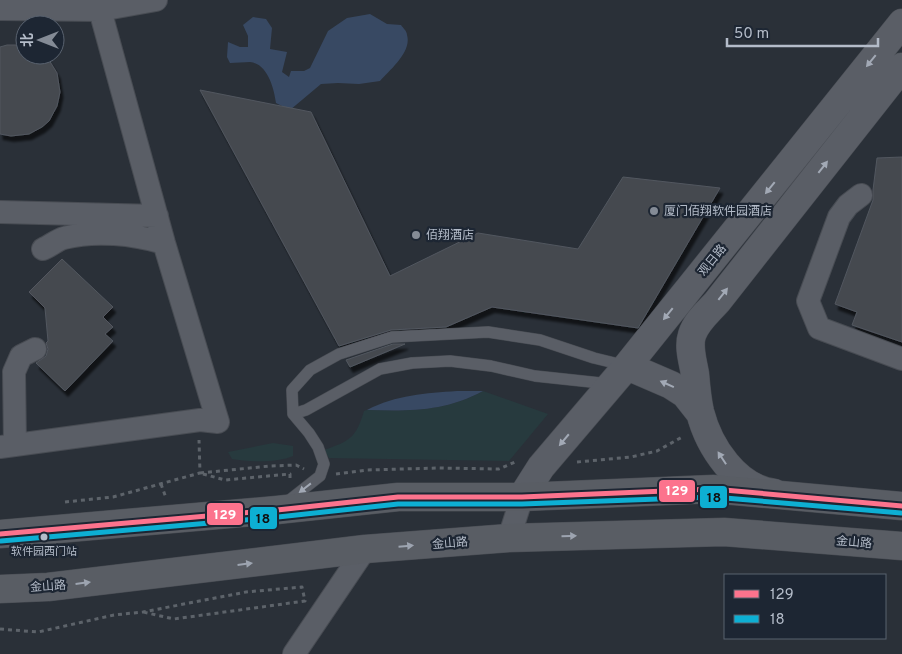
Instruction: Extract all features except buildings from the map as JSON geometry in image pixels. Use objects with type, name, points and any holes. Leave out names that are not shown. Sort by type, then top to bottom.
[{"type":"main road","points":[[0,534],[284,498],[522,496],[713,489],[902,506]]},
{"type":"main road","name":"金山路","points":[[0,589],[48,587],[366,550],[509,538],[724,532],[902,546]]},
{"type":"street","points":[[0,9],[98,5],[156,0]]},
{"type":"street","points":[[35,349],[21,356],[14,372],[8,446],[200,420],[218,422],[164,243],[98,5]]},
{"type":"street","name":"观日路","points":[[522,496],[541,467],[619,375],[902,23]]},
{"type":"street","points":[[810,497],[767,492],[743,480],[726,464],[712,442],[703,419],[691,351],[691,336],[698,323],[717,302],[902,67]]},
{"type":"street","points":[[861,195],[848,205],[839,217],[808,300],[819,328],[902,359]]},
{"type":"street","points":[[0,212],[157,216]]},
{"type":"street","points":[[43,249],[62,239],[90,234],[143,237],[164,243]]},
{"type":"street","points":[[619,375],[671,385],[685,394],[703,419]]},
{"type":"street","points":[[509,538],[522,496]]},
{"type":"street","points":[[294,654],[366,550]]},
{"type":"lane","points":[[284,498],[320,476],[324,464],[318,447],[309,433],[292,414],[292,390],[310,370],[339,354],[392,337],[488,332],[540,340],[594,358],[619,375]]},
{"type":"lane","points":[[292,414],[314,406],[380,369],[412,363],[450,361],[491,366],[535,376],[619,375]]},
{"type":"path","points":[[57,503],[113,497],[200,473],[296,465],[320,476],[368,470],[499,469],[521,460],[541,467],[631,457],[657,451],[703,419]]},
{"type":"path","points":[[200,420],[198,445],[200,473]]},
{"type":"path","points":[[200,473],[225,480],[290,474],[284,498]]},
{"type":"path","points":[[0,630],[38,632],[114,615],[143,612],[246,592],[302,587],[305,601],[174,619],[143,612]]},
{"type":"green space","points":[[483,391],[548,414],[509,461],[329,458],[324,450],[340,444],[351,437],[358,427],[364,411],[412,410],[440,407],[469,398]]},
{"type":"green space","points":[[273,443],[293,446],[293,456],[271,461],[246,461],[232,459],[228,452]]},
{"type":"water","points":[[370,14],[387,24],[401,25],[406,32],[408,41],[406,48],[394,66],[380,81],[359,84],[321,84],[290,110],[276,103],[272,84],[261,67],[250,62],[230,63],[227,57],[228,42],[240,47],[248,47],[248,36],[243,25],[253,17],[266,19],[272,28],[270,49],[287,52],[282,72],[289,77],[291,71],[304,71],[310,68],[328,31],[347,18]]},
{"type":"water","points":[[457,391],[483,391],[469,398],[440,407],[412,410],[367,410],[400,398]]},
{"type":"transit line","name":"129","points":[[0,534],[277,510],[398,497],[522,497],[713,489],[902,506]]},
{"type":"transit line","name":"18","points":[[1,541],[278,517],[398,504],[522,504],[713,497],[901,513]]},
{"type":"place","name":"厦门佰翔软件园酒店","points":[[654,211]]},
{"type":"place","name":"佰翔酒店","points":[[416,235]]},
{"type":"place","name":"软件园西门站","points":[[44,537]]}]
